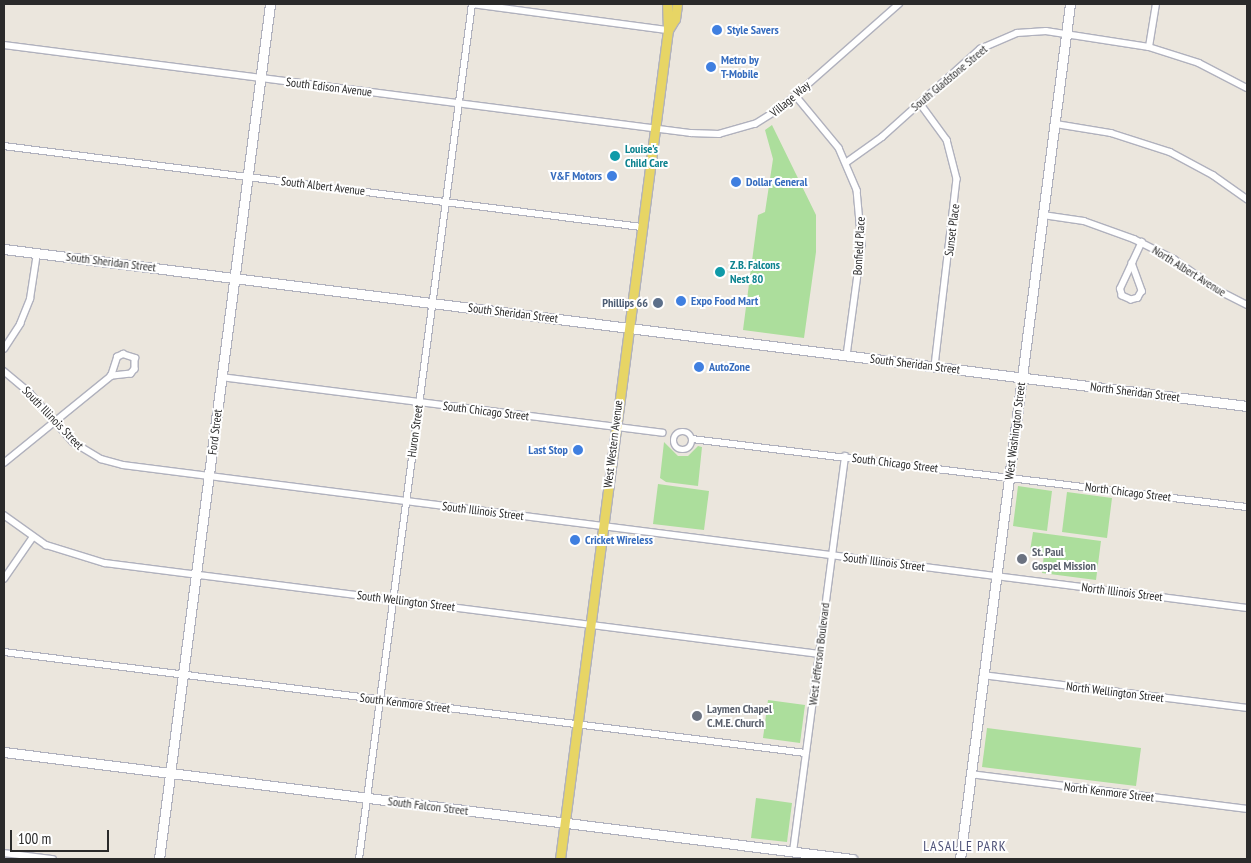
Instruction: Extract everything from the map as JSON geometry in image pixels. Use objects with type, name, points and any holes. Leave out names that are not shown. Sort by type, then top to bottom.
[{"type":"main road","name":"West Western Avenue","points":[[560,859],[668,30],[667,4]]},
{"type":"main road","name":"West Western Avenue","points":[[668,30],[675,20],[677,4]]},
{"type":"street","name":"Ford Street","points":[[159,859],[270,4]]},
{"type":"street","points":[[472,4],[668,30]]},
{"type":"street","name":"Huron Street","points":[[359,859],[472,4]]},
{"type":"street","name":"Village Way","points":[[655,128],[701,134],[730,132],[768,118],[796,96],[899,4]]},
{"type":"street","name":"West Washington Street","points":[[960,859],[1068,34],[1070,4]]},
{"type":"street","points":[[1149,47],[1156,4]]},
{"type":"street","name":"South Gladstone Street","points":[[846,162],[870,146],[967,59],[992,42],[1030,31],[1068,34],[1149,47],[1199,64],[1247,88]]},
{"type":"street","name":"South Edison Avenue","points":[[4,45],[655,128]]},
{"type":"street","name":"Bonfield Place","points":[[796,96],[832,137],[846,162],[857,190],[862,227],[847,356]]},
{"type":"street","name":"Sunset Place","points":[[920,103],[947,140],[957,178],[935,366]]},
{"type":"street","points":[[1056,124],[1110,133],[1170,152],[1213,175],[1247,199]]},
{"type":"street","name":"South Albert Avenue","points":[[4,146],[642,227]]},
{"type":"street","name":"North Albert Avenue","points":[[1044,215],[1099,225],[1142,242],[1174,259],[1216,289],[1247,305]]},
{"type":"street","points":[[1132,263],[1142,291],[1138,298],[1131,300],[1122,296],[1120,289],[1132,263],[1142,242]]},
{"type":"street","name":"South Sheridan Street","points":[[4,249],[1022,378]]},
{"type":"street","points":[[4,349],[20,324],[30,299],[37,253]]},
{"type":"street","points":[[4,463],[111,376],[131,374],[137,362],[135,358],[123,354],[117,357],[111,376]]},
{"type":"street","name":"South Illinois Street","points":[[4,371],[30,393],[73,442],[101,459],[209,476],[996,576]]},
{"type":"street","name":"South Chicago Street","points":[[221,377],[662,433]]},
{"type":"street","name":"North Sheridan Street","points":[[1022,378],[1247,406]]},
{"type":"street","name":"South Chicago Street","points":[[692,439],[845,456],[1009,478]]},
{"type":"street","name":"West Jefferson Boulevard","points":[[793,852],[845,456]]},
{"type":"street","name":"North Chicago Street","points":[[1009,478],[1247,506]]},
{"type":"street","name":"South Wellington Street","points":[[4,515],[33,537],[84,558],[196,575],[819,654]]},
{"type":"street","points":[[4,579],[33,537]]},
{"type":"street","name":"North Illinois Street","points":[[996,576],[1247,608]]},
{"type":"street","name":"South Kenmore Street","points":[[4,652],[806,753]]},
{"type":"street","name":"North Wellington Street","points":[[983,675],[1247,708]]},
{"type":"street","name":"South Falcon Street","points":[[4,752],[852,859]]},
{"type":"street","name":"North Kenmore Street","points":[[971,774],[1247,809]]},
{"type":"street","points":[[4,853],[53,859]]},
{"type":"green space","points":[[772,125],[816,215],[816,252],[804,338],[743,330],[758,215],[765,212],[773,159],[765,130]]},
{"type":"green space","points":[[664,442],[678,456],[688,456],[698,446],[702,447],[698,486],[666,482],[660,478]]},
{"type":"green space","points":[[658,484],[709,491],[704,530],[653,524]]},
{"type":"green space","points":[[1018,486],[1052,491],[1047,531],[1013,526]]},
{"type":"green space","points":[[1067,492],[1112,498],[1107,538],[1062,532]]},
{"type":"green space","points":[[1033,532],[1101,541],[1096,580],[1042,573],[1044,553],[1030,551]]},
{"type":"green space","points":[[768,700],[805,705],[800,743],[763,738]]},
{"type":"green space","points":[[987,728],[1141,748],[1136,786],[982,767]]},
{"type":"green space","points":[[756,798],[792,803],[787,842],[751,838]]},
{"type":"place","name":"Style Savers","points":[[717,30]]},
{"type":"place","name":"Metro by T-Mobile","points":[[711,67]]},
{"type":"place","name":"Louise's Child Care","points":[[615,156]]},
{"type":"place","name":"V&F Motors","points":[[612,176]]},
{"type":"place","name":"Dollar General","points":[[736,182]]},
{"type":"place","name":"Z.B. Falcons Nest 80","points":[[720,272]]},
{"type":"place","name":"Expo Food Mart","points":[[681,301]]},
{"type":"place","name":"Phillips 66","points":[[658,303]]},
{"type":"place","name":"AutoZone","points":[[699,367]]},
{"type":"place","name":"Last Stop","points":[[578,450]]},
{"type":"place","name":"Cricket Wireless","points":[[575,540]]},
{"type":"place","name":"St. Paul Gospel Mission","points":[[1022,559]]},
{"type":"place","name":"Laymen Chapel C.M.E. Church","points":[[697,716]]},
{"type":"district","name":"LASALLE PARK","points":[[965,846]]}]
